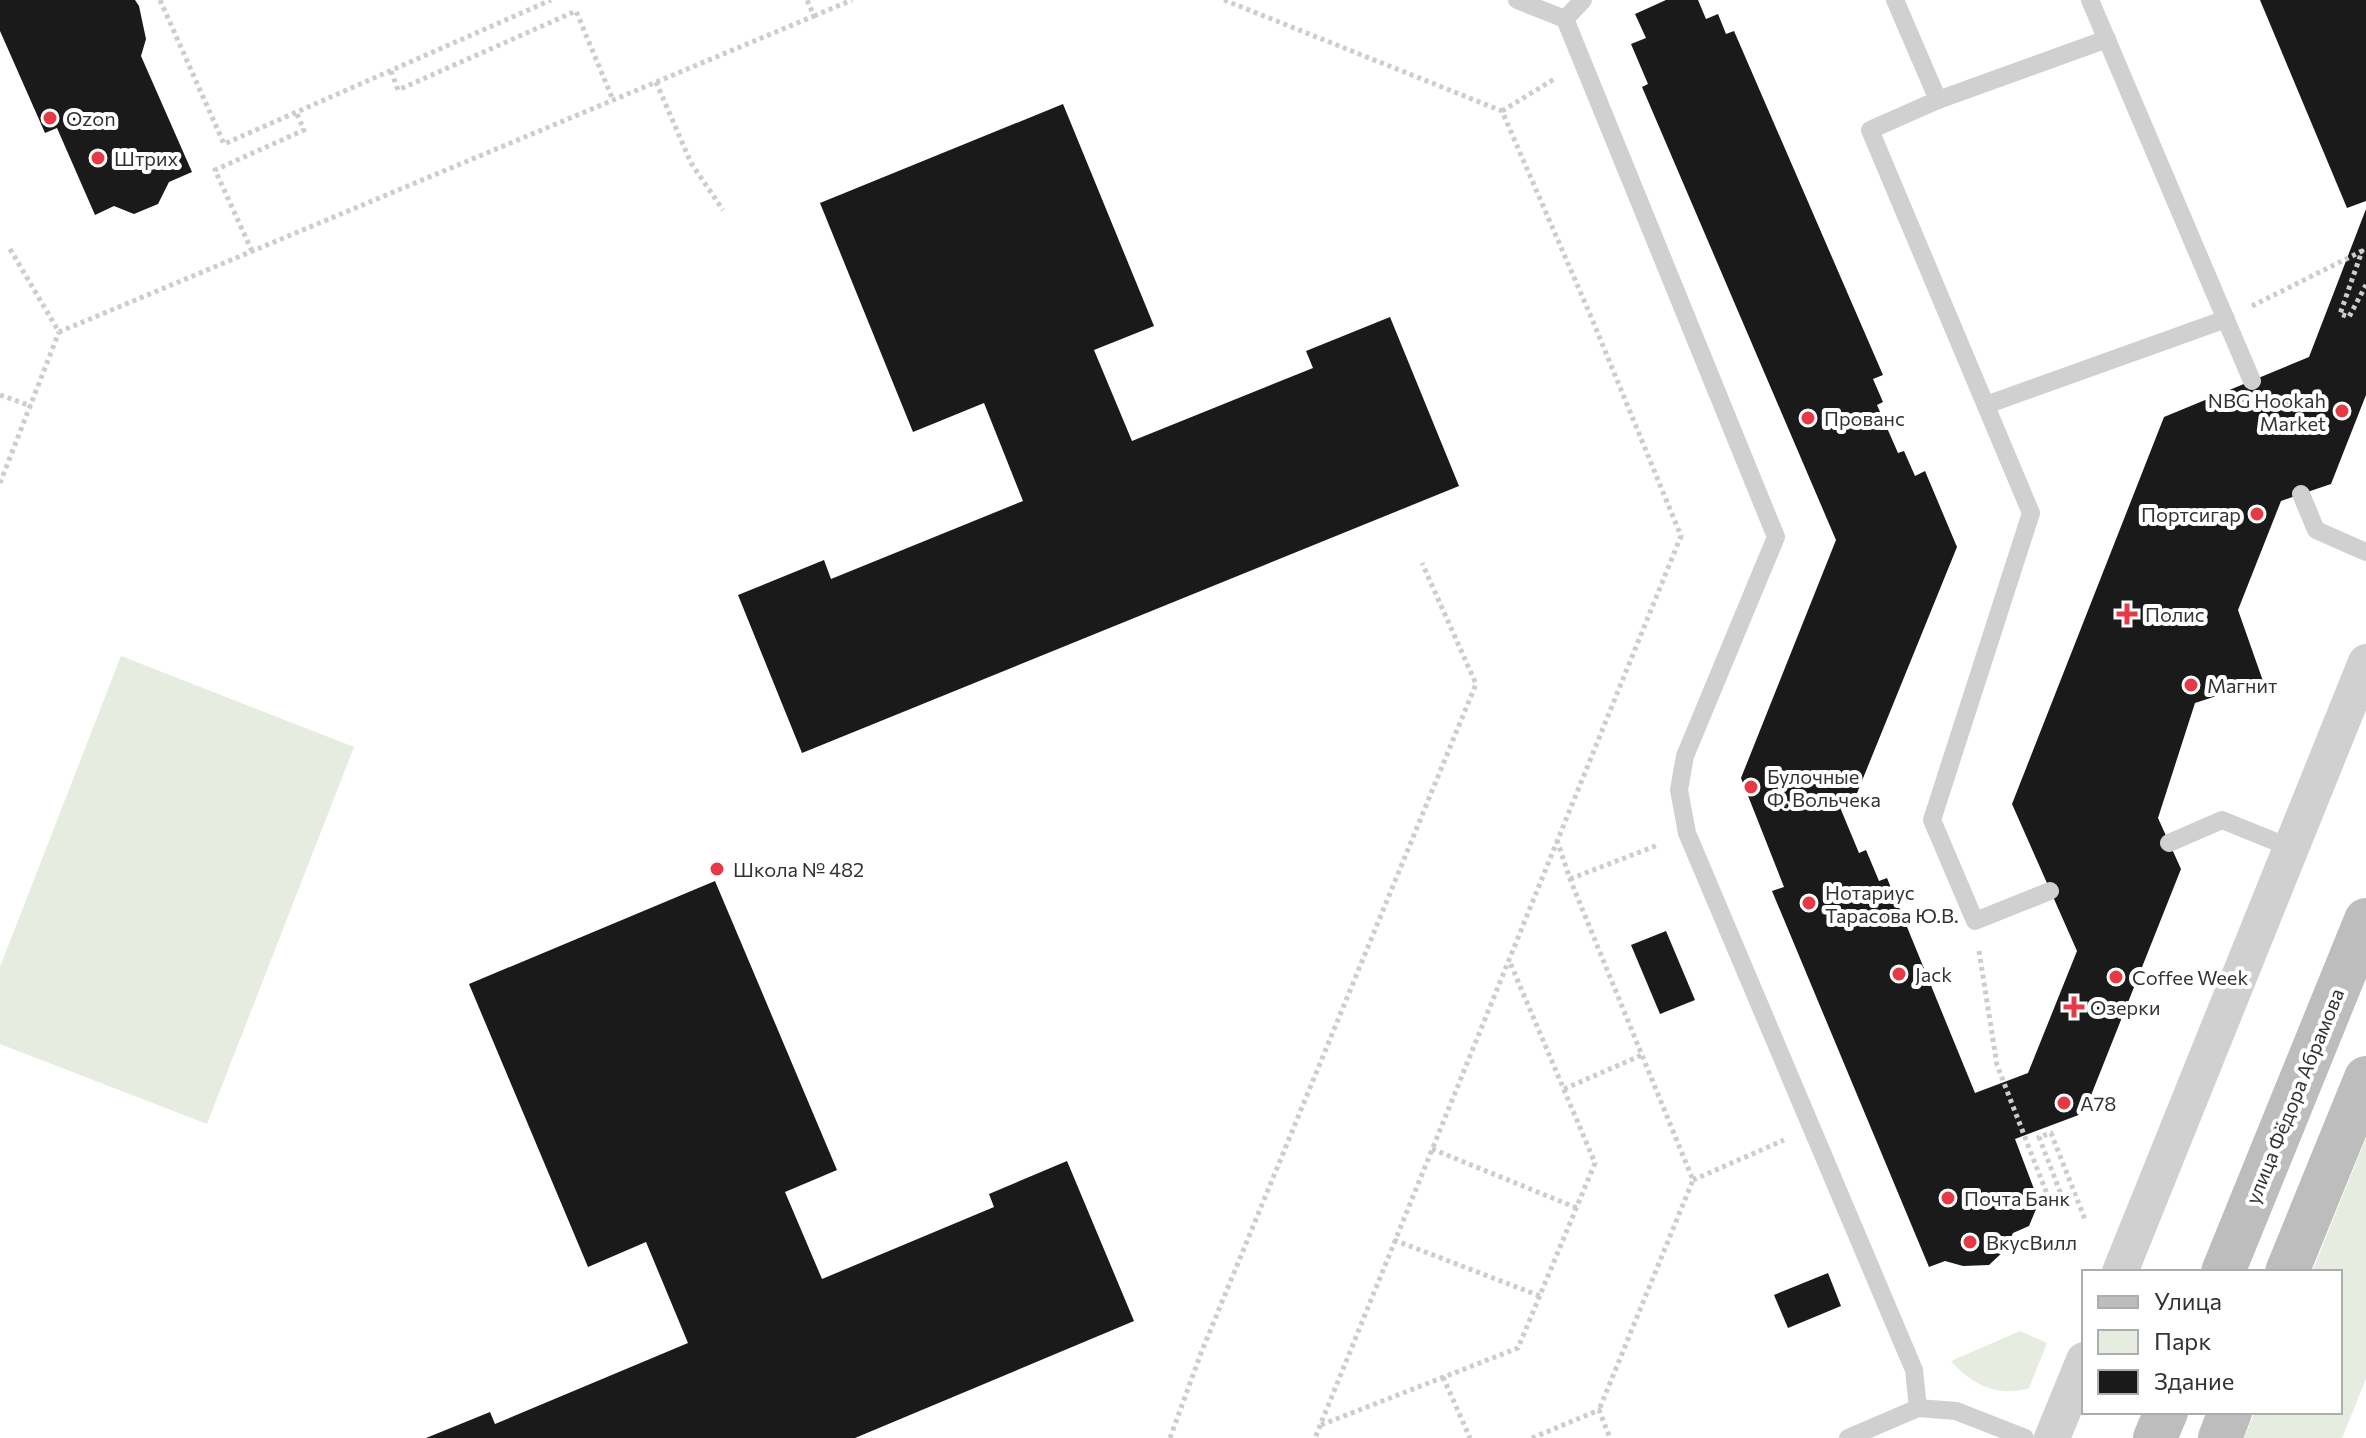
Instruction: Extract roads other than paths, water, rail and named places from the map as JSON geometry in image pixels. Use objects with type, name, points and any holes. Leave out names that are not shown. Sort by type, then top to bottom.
[{"type":"street","points":[[2121,1270],[2366,662]]},
{"type":"street","name":"улица Фёдора Абрамова","points":[[2224,1270],[2366,920]]},
{"type":"street","points":[[2288,1270],[2366,1078]]},
{"type":"street","points":[[2052,1438],[2082,1365]]},
{"type":"street","points":[[2155,1438],[2165,1414]]},
{"type":"street","points":[[2220,1438],[2229,1414]]},
{"type":"lane","points":[[1517,0],[1565,19],[1776,537],[1685,756],[1679,790],[1687,833],[1914,1370],[1918,1408]]},
{"type":"lane","points":[[1565,19],[1583,0]]},
{"type":"lane","points":[[1895,0],[1938,100]]},
{"type":"lane","points":[[2090,0],[2252,381]]},
{"type":"lane","points":[[2050,891],[1975,921],[1932,820],[2031,513],[1870,130],[1938,100],[2107,39]]},
{"type":"lane","points":[[1986,405],[2226,319]]},
{"type":"lane","points":[[2301,494],[2316,530],[2366,552]]},
{"type":"lane","points":[[2169,843],[2222,820],[2291,848]]},
{"type":"lane","points":[[1848,1438],[1918,1408],[1956,1411],[2025,1438]]},
{"type":"place","name":"Ozon","points":[[50,118]]},
{"type":"place","name":"Штрих","points":[[98,158]]},
{"type":"place","name":"NBG Hookah Market","points":[[2342,411]]},
{"type":"place","name":"Прованс","points":[[1808,418]]},
{"type":"place","name":"Портсигар","points":[[2257,514]]},
{"type":"place","name":"Полис","points":[[2127,614]]},
{"type":"place","name":"Магнит","points":[[2191,685]]},
{"type":"place","name":"Булочные Ф. Вольчека","points":[[1751,787]]},
{"type":"place","name":"Школа № 482","points":[[717,869]]},
{"type":"place","name":"Нотариус Тарасова Ю.В.","points":[[1809,903]]},
{"type":"place","name":"Jack","points":[[1899,974]]},
{"type":"place","name":"Coffee Week","points":[[2116,977]]},
{"type":"place","name":"Озерки","points":[[2074,1007]]},
{"type":"place","name":"А78","points":[[2064,1103]]},
{"type":"place","name":"Почта Банк","points":[[1948,1198]]},
{"type":"place","name":"ВкусВилл","points":[[1970,1242]]}]
